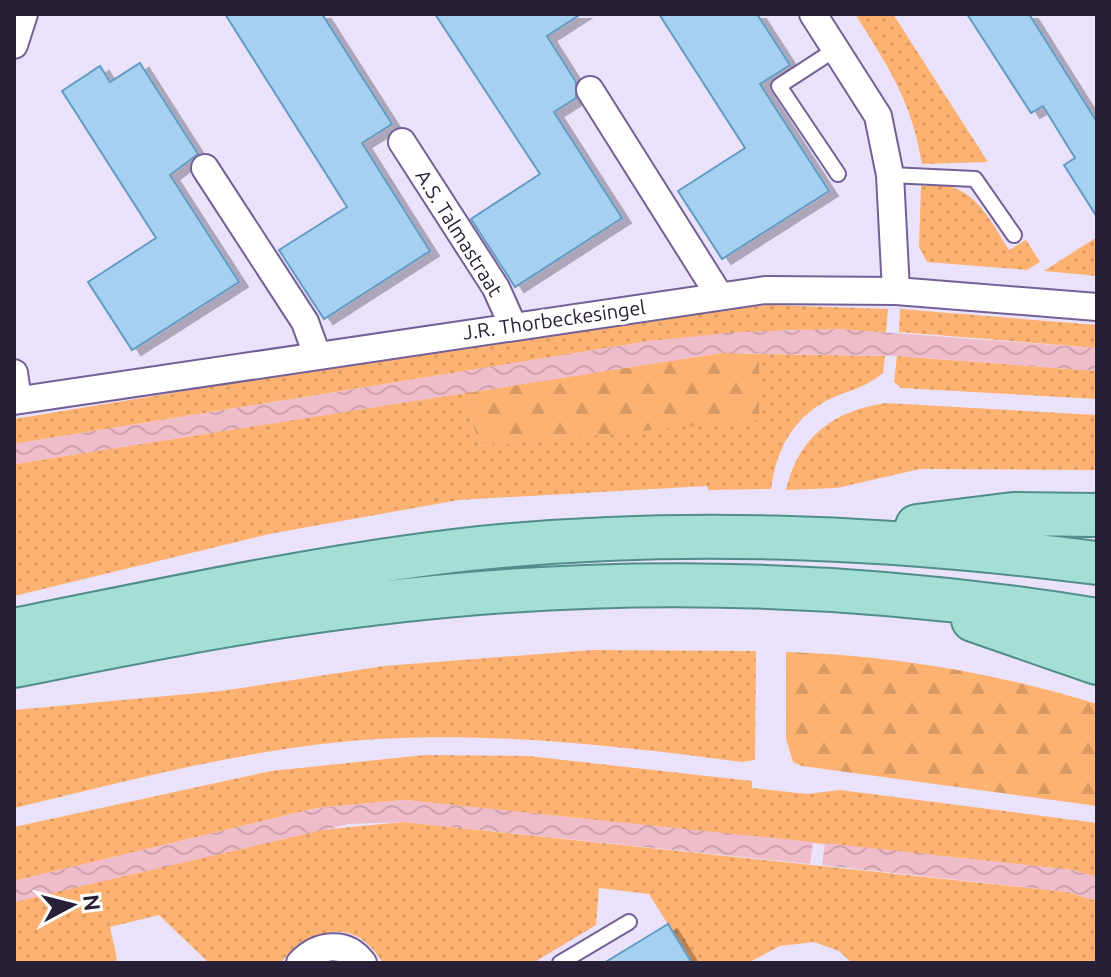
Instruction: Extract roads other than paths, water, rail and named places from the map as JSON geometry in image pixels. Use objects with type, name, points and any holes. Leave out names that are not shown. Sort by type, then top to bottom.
[{"type":"main road","points":[[824,537],[1013,514],[1097,515]]},
{"type":"main road","points":[[14,630],[214,588],[456,551],[696,536],[824,537],[1097,563]]},
{"type":"main road","points":[[14,666],[252,621],[374,604],[595,586],[687,586],[901,595],[1097,620]]},
{"type":"main road","points":[[901,595],[1097,663]]},
{"type":"street","points":[[14,45],[24,14]]},
{"type":"street","points":[[813,14],[878,116],[890,175],[896,291]]},
{"type":"street","points":[[590,90],[719,295]]},
{"type":"street","name":"A.S. Talmastraat","points":[[402,142],[496,288],[513,326]]},
{"type":"street","points":[[205,168],[305,322],[317,355]]},
{"type":"street","name":"J.R. Thorbeckesingel","points":[[16,400],[765,290],[896,291],[1097,307]]},
{"type":"street","points":[[14,373],[16,400]]},
{"type":"street","points":[[300,963],[315,952],[333,947],[351,950],[363,963]]},
{"type":"lane","points":[[836,49],[779,86],[838,174]]},
{"type":"lane","points":[[890,175],[975,179],[1014,235]]},
{"type":"lane","points":[[560,963],[629,922]]},
{"type":"water","points":[[839,329],[1097,348],[1097,371],[897,356],[721,353],[14,464],[14,444],[650,341],[736,332]]},
{"type":"water","points":[[404,800],[813,842],[810,864],[404,822],[349,824],[14,902],[14,881],[317,808]]},
{"type":"water","points":[[825,843],[1073,870],[1097,877],[1097,901],[1068,892],[822,865]]}]
